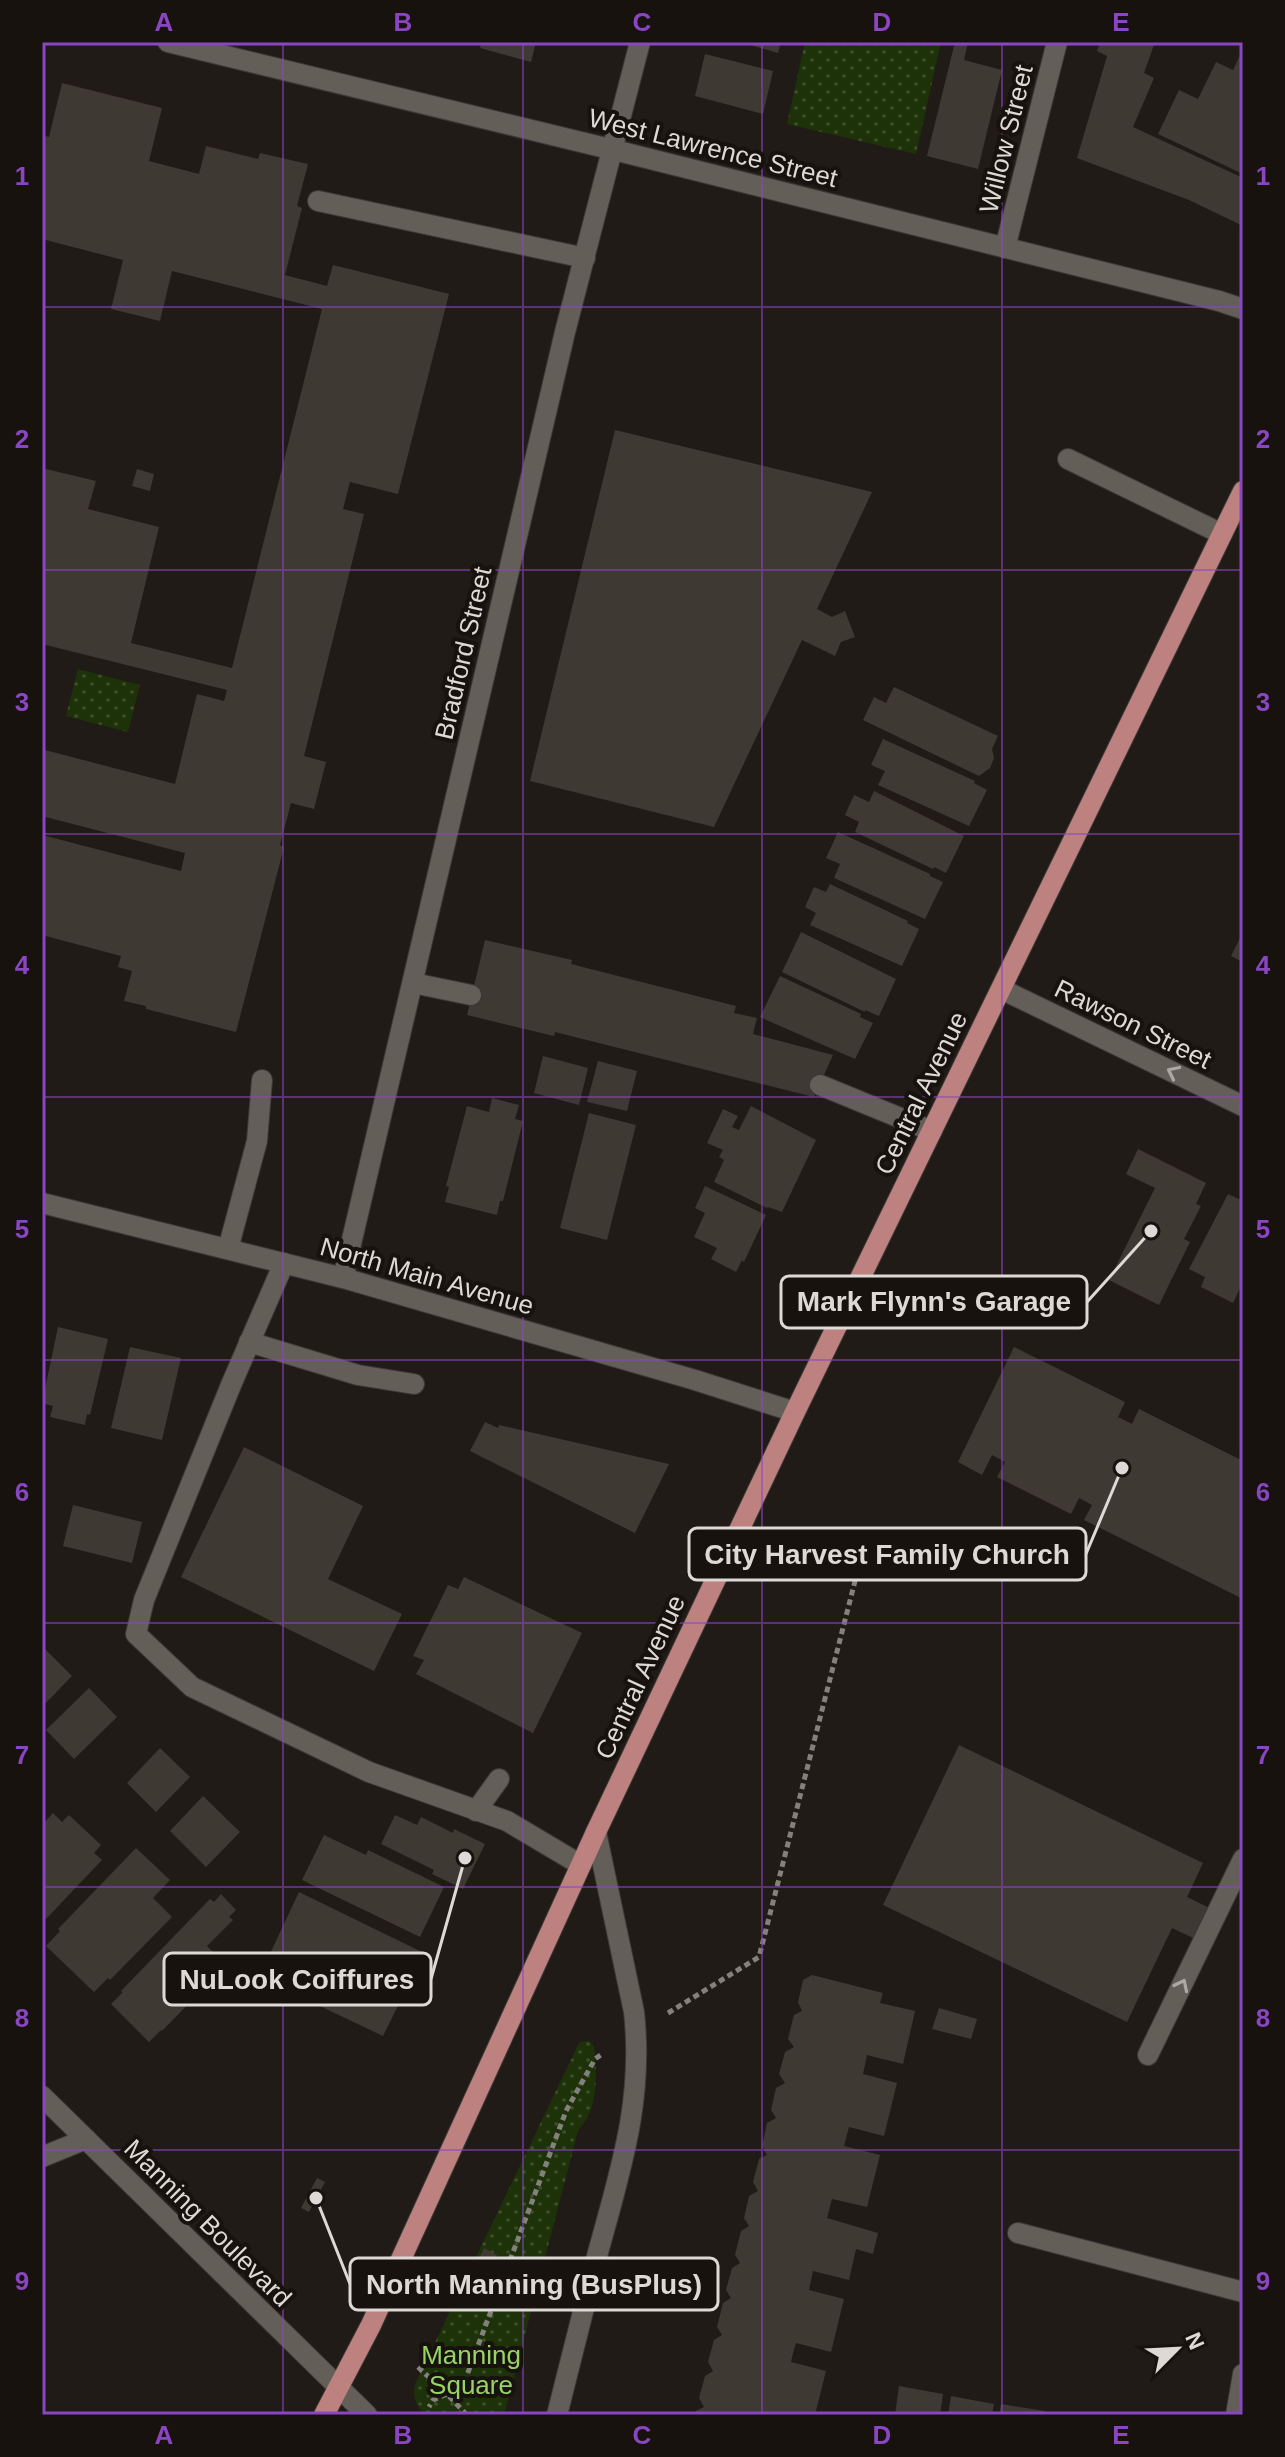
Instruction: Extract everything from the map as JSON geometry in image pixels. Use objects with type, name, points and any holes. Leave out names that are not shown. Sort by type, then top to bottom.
[{"type":"main road","name":"Central Avenue","points":[[324,2415],[371,2325],[596,1832],[795,1412],[1243,491]]},
{"type":"street","name":"West Lawrence Street","points":[[168,42],[614,150],[1243,309]]},
{"type":"street","name":"Bradford Street","points":[[343,1278],[565,332],[640,42]]},
{"type":"street","name":"Willow Street","points":[[1005,248],[1057,42]]},
{"type":"street","points":[[318,201],[585,258]]},
{"type":"street","points":[[1068,459],[1222,534]]},
{"type":"street","points":[[413,983],[471,995]]},
{"type":"street","name":"Rawson Street","points":[[1001,989],[1243,1106]]},
{"type":"street","points":[[228,1249],[257,1141],[262,1080]]},
{"type":"street","points":[[820,1085],[932,1131]]},
{"type":"street","name":"North Main Avenue","points":[[42,1203],[343,1278],[795,1412]]},
{"type":"street","points":[[284,1263],[144,1600],[136,1634],[192,1687],[369,1772],[507,1821],[581,1865]]},
{"type":"street","points":[[249,1342],[358,1375],[414,1384]]},
{"type":"street","points":[[476,1811],[499,1779]]},
{"type":"street","points":[[557,2415],[621,2171],[636,2090],[637,2033],[632,1997],[596,1832]]},
{"type":"street","points":[[1148,2055],[1243,1859]]},
{"type":"street","name":"Manning Boulevard","points":[[42,2096],[367,2415]]},
{"type":"street","points":[[42,2157],[86,2139]]},
{"type":"street","points":[[1018,2233],[1243,2292]]},
{"type":"street","points":[[1236,2415],[1243,2374]]},
{"type":"path","points":[[429,2407],[433,2400],[464,2383],[566,2111],[595,2059],[759,1957],[867,1534]]},
{"type":"path","points":[[418,2367],[467,2415]]},
{"type":"green space","points":[[805,42],[941,42],[916,154],[787,124]]},
{"type":"green space","points":[[78,669],[140,685],[128,732],[66,716]]},
{"type":"green space","name":"Manning Square","points":[[584,2041],[594,2046],[594,2098],[588,2116],[578,2131],[504,2415],[425,2415],[416,2401],[415,2384],[579,2043]]},
{"type":"building","points":[[482,42],[536,42],[531,62],[480,48]]},
{"type":"building","points":[[740,42],[781,42],[778,53]]},
{"type":"building","points":[[955,42],[968,42],[964,60],[1002,70],[978,169],[927,156]]},
{"type":"building","points":[[1100,42],[1155,42],[1144,73],[1154,78],[1133,127],[1243,178],[1243,226],[1189,200],[1077,158],[1107,56],[1097,51]]},
{"type":"building","points":[[1243,49],[1243,174],[1158,134],[1179,90],[1198,99],[1216,62],[1233,70]]},
{"type":"building","points":[[705,54],[773,71],[763,114],[695,96]]},
{"type":"building","points":[[62,83],[162,108],[149,161],[199,174],[206,146],[258,159],[260,153],[308,164],[297,206],[302,208],[285,275],[327,286],[333,265],[449,294],[398,494],[350,482],[343,509],[364,514],[304,756],[326,762],[314,809],[291,803],[280,845],[284,847],[236,1032],[124,1001],[132,971],[118,967],[121,956],[42,935],[42,835],[181,871],[185,853],[42,816],[42,760],[45,750],[175,784],[197,694],[224,701],[227,690],[42,644],[42,468],[96,481],[88,509],[159,527],[131,643],[232,668],[322,309],[172,271],[160,321],[111,309],[123,260],[42,239],[42,135],[49,137]]},
{"type":"building","points":[[615,430],[872,492],[817,609],[832,617],[845,611],[855,637],[841,642],[835,656],[802,640],[714,827],[530,781]]},
{"type":"building","points":[[137,469],[154,474],[150,491],[132,486]]},
{"type":"building","points":[[894,687],[998,736],[992,749],[994,758],[990,768],[979,776],[863,720],[874,697],[886,703]]},
{"type":"building","points":[[883,739],[975,781],[987,790],[969,826],[878,785],[885,771],[871,765]]},
{"type":"building","points":[[874,791],[964,836],[946,873],[855,832],[859,822],[845,815],[854,795],[869,802]]},
{"type":"building","points":[[838,832],[943,882],[925,919],[834,878],[840,864],[826,858]]},
{"type":"building","points":[[830,884],[919,929],[902,966],[810,925],[816,913],[805,907],[814,887],[826,892]]},
{"type":"building","points":[[801,932],[896,979],[879,1016],[782,972]]},
{"type":"building","points":[[1243,932],[1243,962],[1231,956]]},
{"type":"building","points":[[485,940],[572,960],[571,964],[736,1006],[734,1013],[757,1018],[753,1034],[833,1055],[814,1097],[555,1032],[554,1036],[467,1015]]},
{"type":"building","points":[[780,976],[861,1014],[860,1017],[873,1023],[855,1059],[760,1017]]},
{"type":"building","points":[[543,1056],[588,1068],[579,1105],[534,1093]]},
{"type":"building","points":[[598,1061],[637,1071],[627,1111],[587,1102]]},
{"type":"building","points":[[492,1098],[519,1105],[515,1119],[523,1121],[497,1215],[445,1202],[449,1187],[446,1186],[467,1106],[489,1112]]},
{"type":"building","points":[[751,1106],[816,1140],[782,1212],[714,1182],[724,1160],[719,1157],[723,1150],[707,1143],[723,1109],[738,1116],[732,1127],[739,1130]]},
{"type":"building","points":[[589,1113],[636,1125],[607,1240],[560,1228]]},
{"type":"building","points":[[1138,1149],[1206,1183],[1196,1204],[1201,1206],[1184,1239],[1190,1242],[1159,1305],[1109,1280],[1155,1188],[1126,1174]]},
{"type":"building","points":[[705,1186],[766,1215],[744,1262],[742,1260],[736,1272],[711,1259],[717,1248],[694,1237],[705,1213],[695,1208]]},
{"type":"building","points":[[1228,1194],[1243,1201],[1243,1282],[1233,1303],[1201,1287],[1205,1277],[1189,1269]]},
{"type":"building","points":[[58,1327],[108,1339],[85,1425],[50,1417],[53,1406],[42,1403]]},
{"type":"building","points":[[130,1347],[181,1358],[162,1440],[111,1428]]},
{"type":"building","points":[[1014,1347],[1125,1402],[1118,1417],[1132,1424],[1139,1409],[1243,1461],[1243,1599],[1084,1520],[1092,1505],[1079,1498],[1071,1514],[997,1477],[1005,1462],[992,1455],[982,1475],[958,1462]]},
{"type":"building","points":[[485,1422],[498,1428],[499,1425],[669,1464],[635,1533],[470,1451]]},
{"type":"building","points":[[244,1447],[363,1506],[328,1579],[402,1614],[374,1671],[181,1577]]},
{"type":"building","points":[[73,1505],[142,1522],[132,1563],[63,1546]]},
{"type":"building","points":[[464,1577],[582,1633],[533,1733],[416,1674],[424,1660],[413,1656],[448,1585],[458,1589]]},
{"type":"building","points":[[44,1648],[72,1676],[42,1707],[42,1650]]},
{"type":"building","points":[[89,1688],[117,1717],[74,1759],[46,1730]]},
{"type":"building","points":[[959,1745],[1203,1863],[1187,1897],[1226,1916],[1212,1947],[1172,1928],[1127,2022],[883,1905]]},
{"type":"building","points":[[160,1748],[190,1777],[156,1812],[127,1783]]},
{"type":"building","points":[[203,1796],[240,1832],[206,1867],[170,1831]]},
{"type":"building","points":[[53,1813],[62,1822],[69,1815],[101,1845],[94,1853],[102,1860],[46,1919],[42,1916],[42,1825]]},
{"type":"building","points":[[395,1815],[417,1825],[421,1817],[485,1844],[463,1889],[432,1874],[434,1870],[381,1844]]},
{"type":"building","points":[[324,1835],[366,1855],[368,1850],[444,1887],[420,1937],[302,1880]]},
{"type":"building","points":[[136,1848],[170,1880],[153,1898],[172,1917],[110,1980],[108,1978],[94,1992],[46,1946],[60,1931],[58,1929]]},
{"type":"building","points":[[299,1892],[424,1953],[383,2036],[259,1977]]},
{"type":"building","points":[[221,1894],[236,1910],[229,1917],[233,1920],[207,1946],[216,1955],[202,1969],[207,1974],[191,1990],[197,1995],[149,2042],[111,2004],[210,1899],[214,1902]]},
{"type":"building","points":[[812,1975],[883,1993],[880,2003],[915,2011],[903,2064],[867,2055],[863,2074],[897,2083],[884,2136],[849,2127],[844,2146],[880,2155],[867,2207],[832,2199],[827,2218],[878,2233],[873,2254],[856,2249],[849,2280],[813,2271],[809,2290],[844,2299],[831,2352],[796,2343],[793,2353],[791,2362],[826,2371],[815,2415],[695,2415],[704,2407],[699,2398],[705,2376],[713,2371],[708,2362],[714,2340],[722,2335],[717,2327],[723,2303],[731,2298],[726,2290],[732,2268],[740,2263],[735,2255],[741,2231],[749,2226],[744,2218],[749,2196],[758,2191],[753,2182],[759,2159],[767,2155],[762,2146],[767,2123],[776,2118],[771,2110],[776,2088],[785,2083],[779,2074],[785,2052],[794,2047],[788,2039],[794,2015],[802,2011],[798,2002],[803,1980]]},
{"type":"building","points":[[939,2008],[977,2019],[971,2039],[932,2029]]},
{"type":"building","points":[[317,2178],[325,2182],[309,2212],[301,2208]]},
{"type":"building","points":[[484,2248],[497,2255],[470,2310],[458,2303]]},
{"type":"building","points":[[899,2386],[943,2394],[940,2415],[895,2415]]},
{"type":"building","points":[[951,2396],[994,2404],[992,2415],[948,2415]]},
{"type":"building","points":[[1001,2404],[1045,2411],[1044,2415],[999,2415]]},
{"type":"place","name":"Mark Flynn's Garage","points":[[1151,1231]]},
{"type":"place","name":"City Harvest Family Church","points":[[1122,1468]]},
{"type":"place","name":"NuLook Coiffures","points":[[465,1858]]},
{"type":"place","name":"North Manning (BusPlus)","points":[[316,2198]]}]
